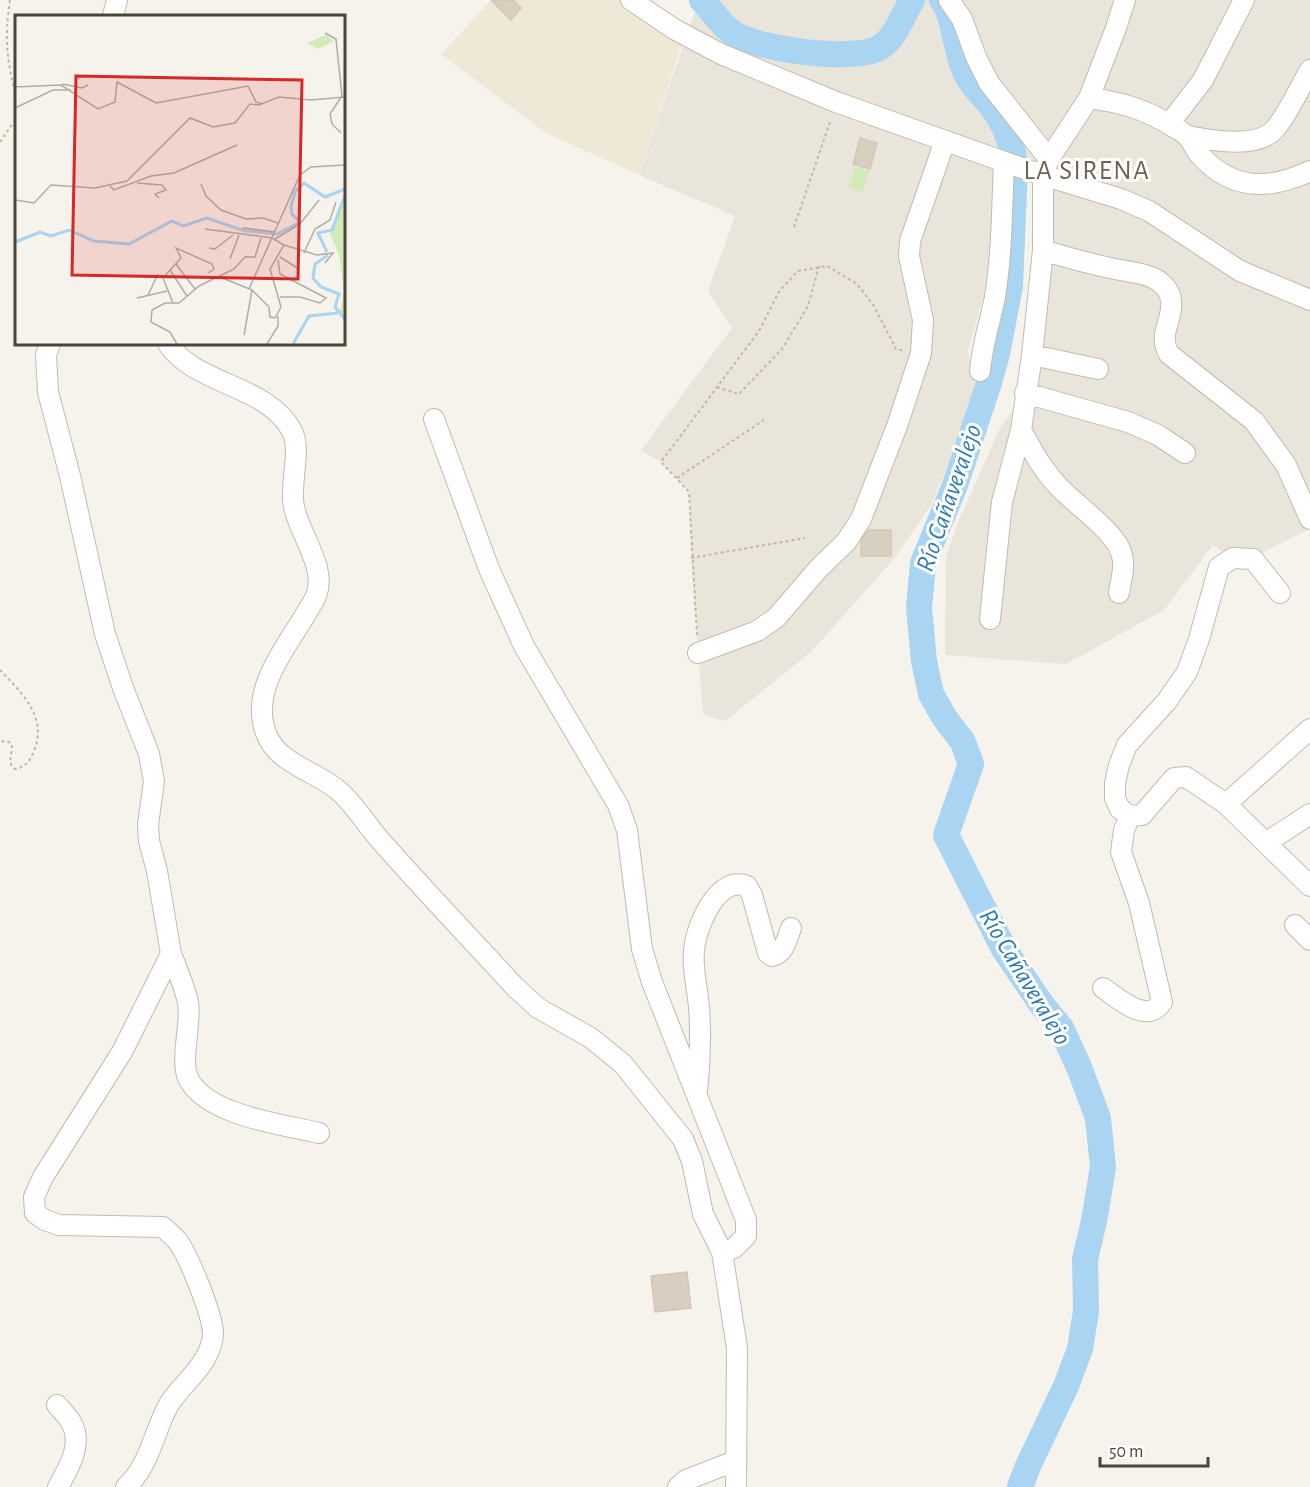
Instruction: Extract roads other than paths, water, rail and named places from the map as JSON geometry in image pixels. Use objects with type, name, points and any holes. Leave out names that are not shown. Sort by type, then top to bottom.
[{"type":"street","points":[[113,15],[117,0]]},
{"type":"street","points":[[631,0],[674,29],[721,54],[836,102],[1001,161],[1041,168],[1149,211],[1240,271],[1310,300]]},
{"type":"street","points":[[949,0],[962,19],[976,57],[989,83],[1009,110],[1041,168],[1043,250],[1032,356],[1021,430],[1002,502],[990,619]]},
{"type":"street","points":[[1041,168],[1089,98],[1125,0]]},
{"type":"street","points":[[1169,124],[1203,80],[1244,0]]},
{"type":"street","points":[[1187,136],[1248,141],[1262,138],[1272,132],[1279,123],[1310,70]]},
{"type":"street","points":[[1089,98],[1131,105],[1155,115],[1187,136],[1200,155],[1222,174],[1246,184],[1272,184],[1310,171]]},
{"type":"street","points":[[698,653],[757,631],[776,618],[811,577],[846,542],[861,519],[897,426],[921,353],[923,320],[909,256],[909,242],[945,141]]},
{"type":"street","points":[[980,371],[981,351],[994,297],[1001,224],[1001,161]]},
{"type":"street","points":[[1043,250],[1082,262],[1152,277],[1167,287],[1171,301],[1169,319],[1163,337],[1169,354],[1254,421],[1286,465],[1309,516]]},
{"type":"street","points":[[50,345],[46,355],[48,392],[70,476],[105,634],[148,754],[154,782],[148,825],[149,841],[157,872],[171,954],[188,1003],[189,1027],[186,1055],[189,1079],[209,1101],[233,1113],[319,1133]]},
{"type":"street","points":[[169,345],[176,355],[266,404],[283,416],[293,433],[294,507],[319,577],[318,592],[272,670],[262,698],[262,717],[266,734],[276,750],[339,791],[380,840],[515,987],[538,1008],[591,1038],[623,1064],[683,1139],[692,1161],[703,1214],[722,1252],[737,1348],[736,1487]]},
{"type":"street","points":[[1032,356],[1098,369]]},
{"type":"street","points":[[1025,393],[1128,422],[1158,435],[1185,453]]},
{"type":"street","points":[[434,419],[489,569],[524,646],[618,805],[627,830],[642,949],[652,982],[746,1220],[746,1236],[734,1248],[722,1252]]},
{"type":"street","points":[[1021,430],[1043,467],[1059,488],[1111,535],[1121,550],[1124,565],[1119,593]]},
{"type":"street","points":[[1309,516],[1310,481]]},
{"type":"street","points":[[1280,593],[1253,559],[1233,558],[1220,567],[1187,672],[1167,701],[1127,745],[1119,765],[1115,783],[1115,798],[1120,809],[1130,816],[1142,815],[1174,778],[1186,777],[1226,804],[1310,886]]},
{"type":"street","points":[[1226,804],[1310,729]]},
{"type":"street","points":[[1266,842],[1310,814]]},
{"type":"street","points":[[1103,988],[1140,1011],[1151,1012],[1157,1009],[1162,1002],[1139,903],[1121,852],[1124,830],[1130,816]]},
{"type":"street","points":[[697,1095],[700,1038],[694,944],[707,908],[730,886],[740,883],[747,886],[752,895],[768,953],[772,956],[782,951],[791,928]]},
{"type":"street","points":[[1295,925],[1310,940]]},
{"type":"street","points":[[126,1487],[133,1481],[148,1457],[169,1404],[206,1356],[213,1335],[210,1314],[179,1243],[163,1227],[59,1225],[35,1213],[34,1197],[55,1157],[122,1052],[171,954]]},
{"type":"street","points":[[57,1405],[73,1425],[76,1444],[71,1463],[58,1487]]},
{"type":"street","points":[[678,1487],[686,1480],[735,1461]]},
{"type":"waterway","name":"Río Cañaveralejo","points":[[702,0],[729,30],[746,40],[785,49],[832,54],[853,54],[882,46],[895,31],[912,0]]},
{"type":"waterway","name":"Río Cañaveralejo","points":[[942,0],[949,14],[966,74],[1001,120],[1011,145],[1015,166],[1010,286],[997,354],[955,485],[923,563],[919,608],[924,661],[931,694],[944,717],[963,742],[971,764],[946,835],[1004,949],[1042,1005],[1061,1028],[1079,1067],[1098,1118],[1103,1167],[1085,1259],[1086,1311],[1080,1349],[1066,1386],[1020,1487]]},
{"type":"district","name":"LA SIRENA","points":[[1087,170]]}]
